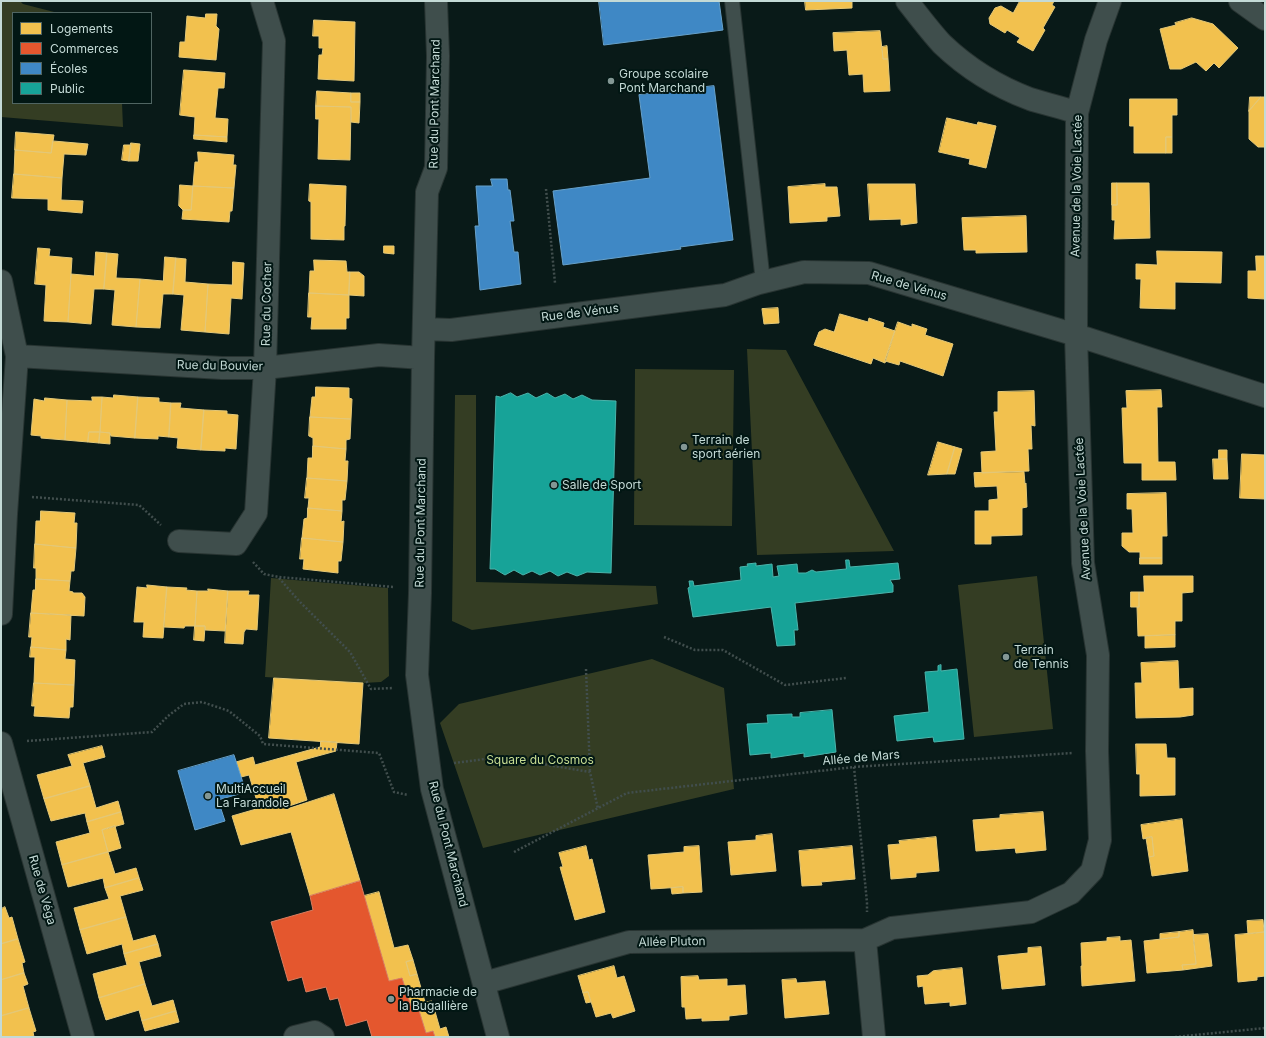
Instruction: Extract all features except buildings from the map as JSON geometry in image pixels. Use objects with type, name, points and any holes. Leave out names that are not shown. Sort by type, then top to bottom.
[{"type":"street","name":"Rue du Cocher","points":[[236,544],[256,513],[265,368],[274,41],[262,1]]},
{"type":"street","name":"Rue du Pont Marchand","points":[[436,1],[438,56],[436,168],[427,192],[422,358],[420,593],[417,675],[432,789],[498,1037]]},
{"type":"street","points":[[908,1],[942,44],[964,62],[997,84],[1031,99],[1077,113]]},
{"type":"street","name":"Avenue de la Voie Lactée","points":[[865,940],[892,928],[1031,912],[1072,893],[1092,871],[1100,840],[1097,751],[1098,655],[1083,563],[1076,335],[1077,113],[1096,40],[1110,1]]},
{"type":"street","points":[[1240,1],[1265,19]]},
{"type":"street","name":"Rue de Vénus","points":[[424,329],[451,330],[725,295],[763,282],[804,272],[869,273],[1076,335],[1265,396]]},
{"type":"street","points":[[1,281],[18,356],[7,495],[1,614]]},
{"type":"street","name":"Rue du Bouvier","points":[[18,356],[222,368],[265,368],[379,355],[422,358]]},
{"type":"street","points":[[179,541],[236,544]]},
{"type":"street","name":"Rue de Véga","points":[[1,744],[83,1037]]},
{"type":"street","points":[[865,940],[874,1037]]},
{"type":"street","name":"Allée Pluton","points":[[484,983],[629,942],[865,940]]},
{"type":"street","points":[[296,1037],[315,1032],[323,1037]]},
{"type":"lane","points":[[732,1],[763,282]]},
{"type":"path","points":[[546,189],[555,283]]},
{"type":"path","points":[[7,495],[139,506],[179,541]]},
{"type":"path","points":[[236,544],[264,574],[279,577],[390,586],[420,593]]},
{"type":"path","points":[[279,577],[299,601],[350,652],[371,688],[405,687],[417,675]]},
{"type":"path","points":[[664,637],[695,650],[723,650],[785,685],[846,678]]},
{"type":"path","points":[[514,852],[598,809],[590,772],[586,669]]},
{"type":"path","points":[[25,741],[152,732],[168,716],[184,704],[202,702],[229,711],[260,736],[263,744],[379,753],[394,792],[410,795],[432,789]]},
{"type":"path","name":"Allée de Mars","points":[[598,809],[627,793],[854,767],[1097,751]]},
{"type":"path","points":[[451,763],[500,757],[590,772]]},
{"type":"path","points":[[854,767],[867,903],[865,940]]},
{"type":"path","points":[[1174,1037],[1265,1028]]},
{"type":"green space","points":[[1,1],[20,1],[23,4],[54,12],[12,12],[12,104],[122,104],[123,127],[1,117]]},
{"type":"green space","points":[[747,349],[786,350],[894,551],[757,555]]},
{"type":"green space","name":"Terrain de sport aérien","points":[[635,369],[734,370],[732,526],[634,525]]},
{"type":"green space","points":[[455,395],[476,395],[476,582],[656,586],[658,604],[472,630],[452,621]]},
{"type":"green space","name":"Terrain de Tennis","points":[[1037,576],[1053,729],[974,737],[958,585]]},
{"type":"green space","points":[[271,578],[388,588],[389,676],[381,682],[363,683],[265,677]]},
{"type":"green space","name":"Square du Cosmos","points":[[652,659],[724,688],[734,789],[483,848],[440,723],[459,704]]},
{"type":"place","name":"Groupe scolaire Pont Marchand","points":[[611,81]]},
{"type":"place","name":"Terrain de sport aérien","points":[[684,447]]},
{"type":"place","name":"Salle de Sport","points":[[554,485]]},
{"type":"place","name":"Terrain de Tennis","points":[[1006,657]]},
{"type":"place","name":"MultiAccueil La Farandole","points":[[208,796]]},
{"type":"place","name":"Pharmacie de la Bugallière","points":[[391,999]]}]
